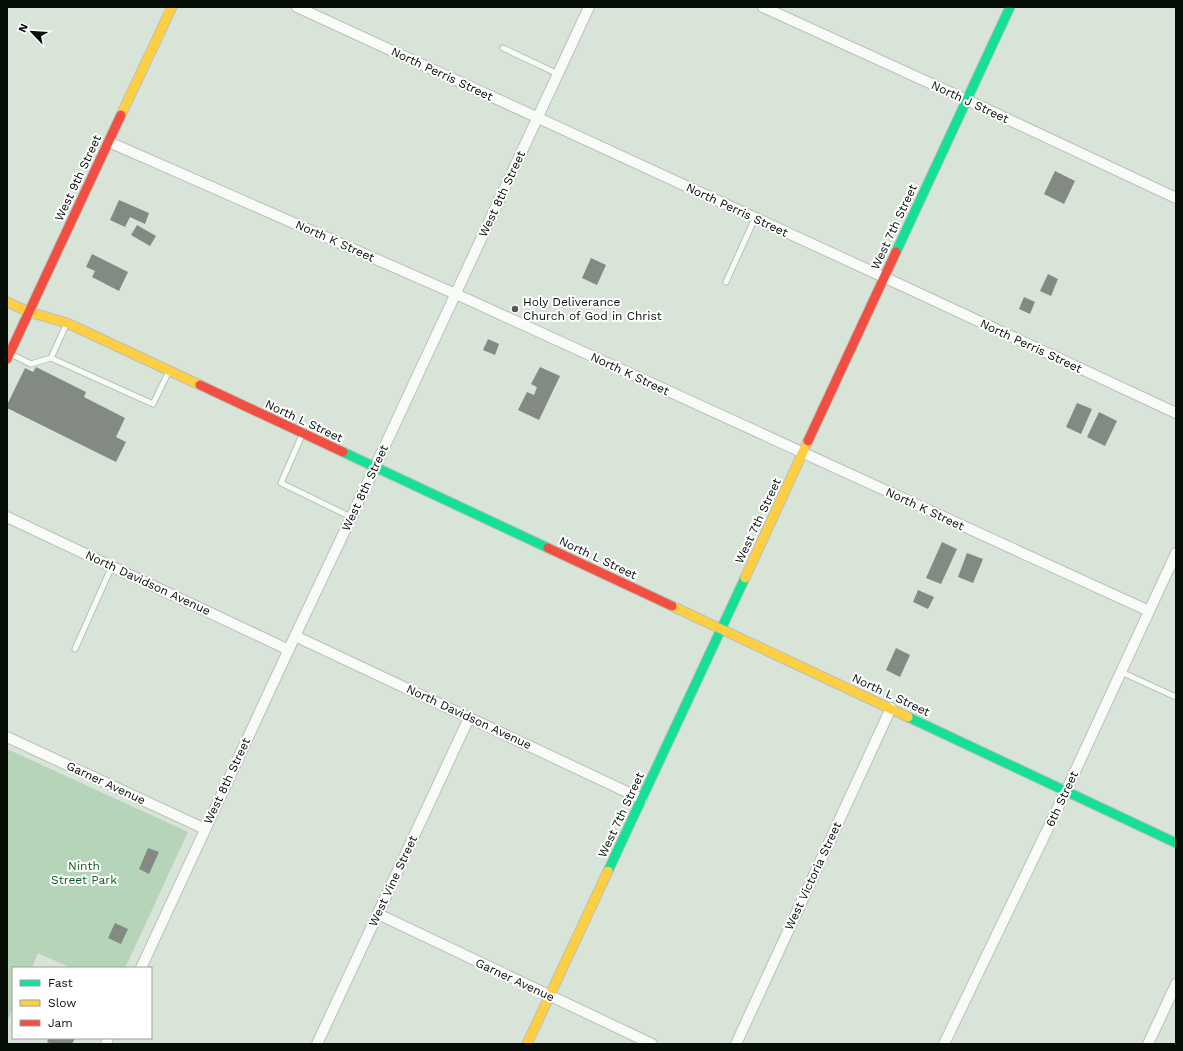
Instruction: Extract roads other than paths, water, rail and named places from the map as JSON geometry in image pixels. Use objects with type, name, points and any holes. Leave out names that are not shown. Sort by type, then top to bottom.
[{"type":"street","name":"West 9th Street","points":[[8,357],[172,7]]},
{"type":"street","name":"North Perris Street","points":[[297,7],[1176,413]]},
{"type":"street","name":"West 8th Street","points":[[141,967],[288,650],[376,467],[589,7]]},
{"type":"street","name":"North J Street","points":[[763,7],[1176,198]]},
{"type":"street","name":"West 7th Street","points":[[527,1044],[1010,7]]},
{"type":"street","name":"North K Street","points":[[109,142],[456,294],[1149,611]]},
{"type":"street","name":"North L Street","points":[[7,302],[29,312],[67,323],[721,628],[1176,843]]},
{"type":"street","name":"North Davidson Avenue","points":[[7,517],[288,650]]},
{"type":"street","name":"6th Street","points":[[944,1044],[1066,791],[1176,553]]},
{"type":"street","name":"North Davidson Avenue","points":[[295,636],[642,798]]},
{"type":"street","name":"West Victoria Street","points":[[736,1044],[891,708]]},
{"type":"street","name":"West Vine Street","points":[[317,1044],[469,718]]},
{"type":"street","name":"Garner Avenue","points":[[7,737],[205,829]]},
{"type":"street","name":"Garner Avenue","points":[[378,914],[652,1044]]},
{"type":"street","points":[[1148,1044],[1176,984]]},
{"type":"lane","points":[[503,48],[558,74]]},
{"type":"lane","points":[[726,282],[755,218]]},
{"type":"lane","points":[[51,358],[67,323]]},
{"type":"lane","points":[[8,357],[31,364],[51,358],[153,404],[170,371]]},
{"type":"lane","points":[[303,433],[281,483],[351,517]]},
{"type":"lane","points":[[75,649],[112,566]]},
{"type":"lane","points":[[1121,672],[1176,697]]},
{"type":"place","name":"Holy Deliverance Church of God in Christ","points":[[515,309]]},
{"type":"park label","name":"Ninth Street Park","points":[[84,873]]}]
